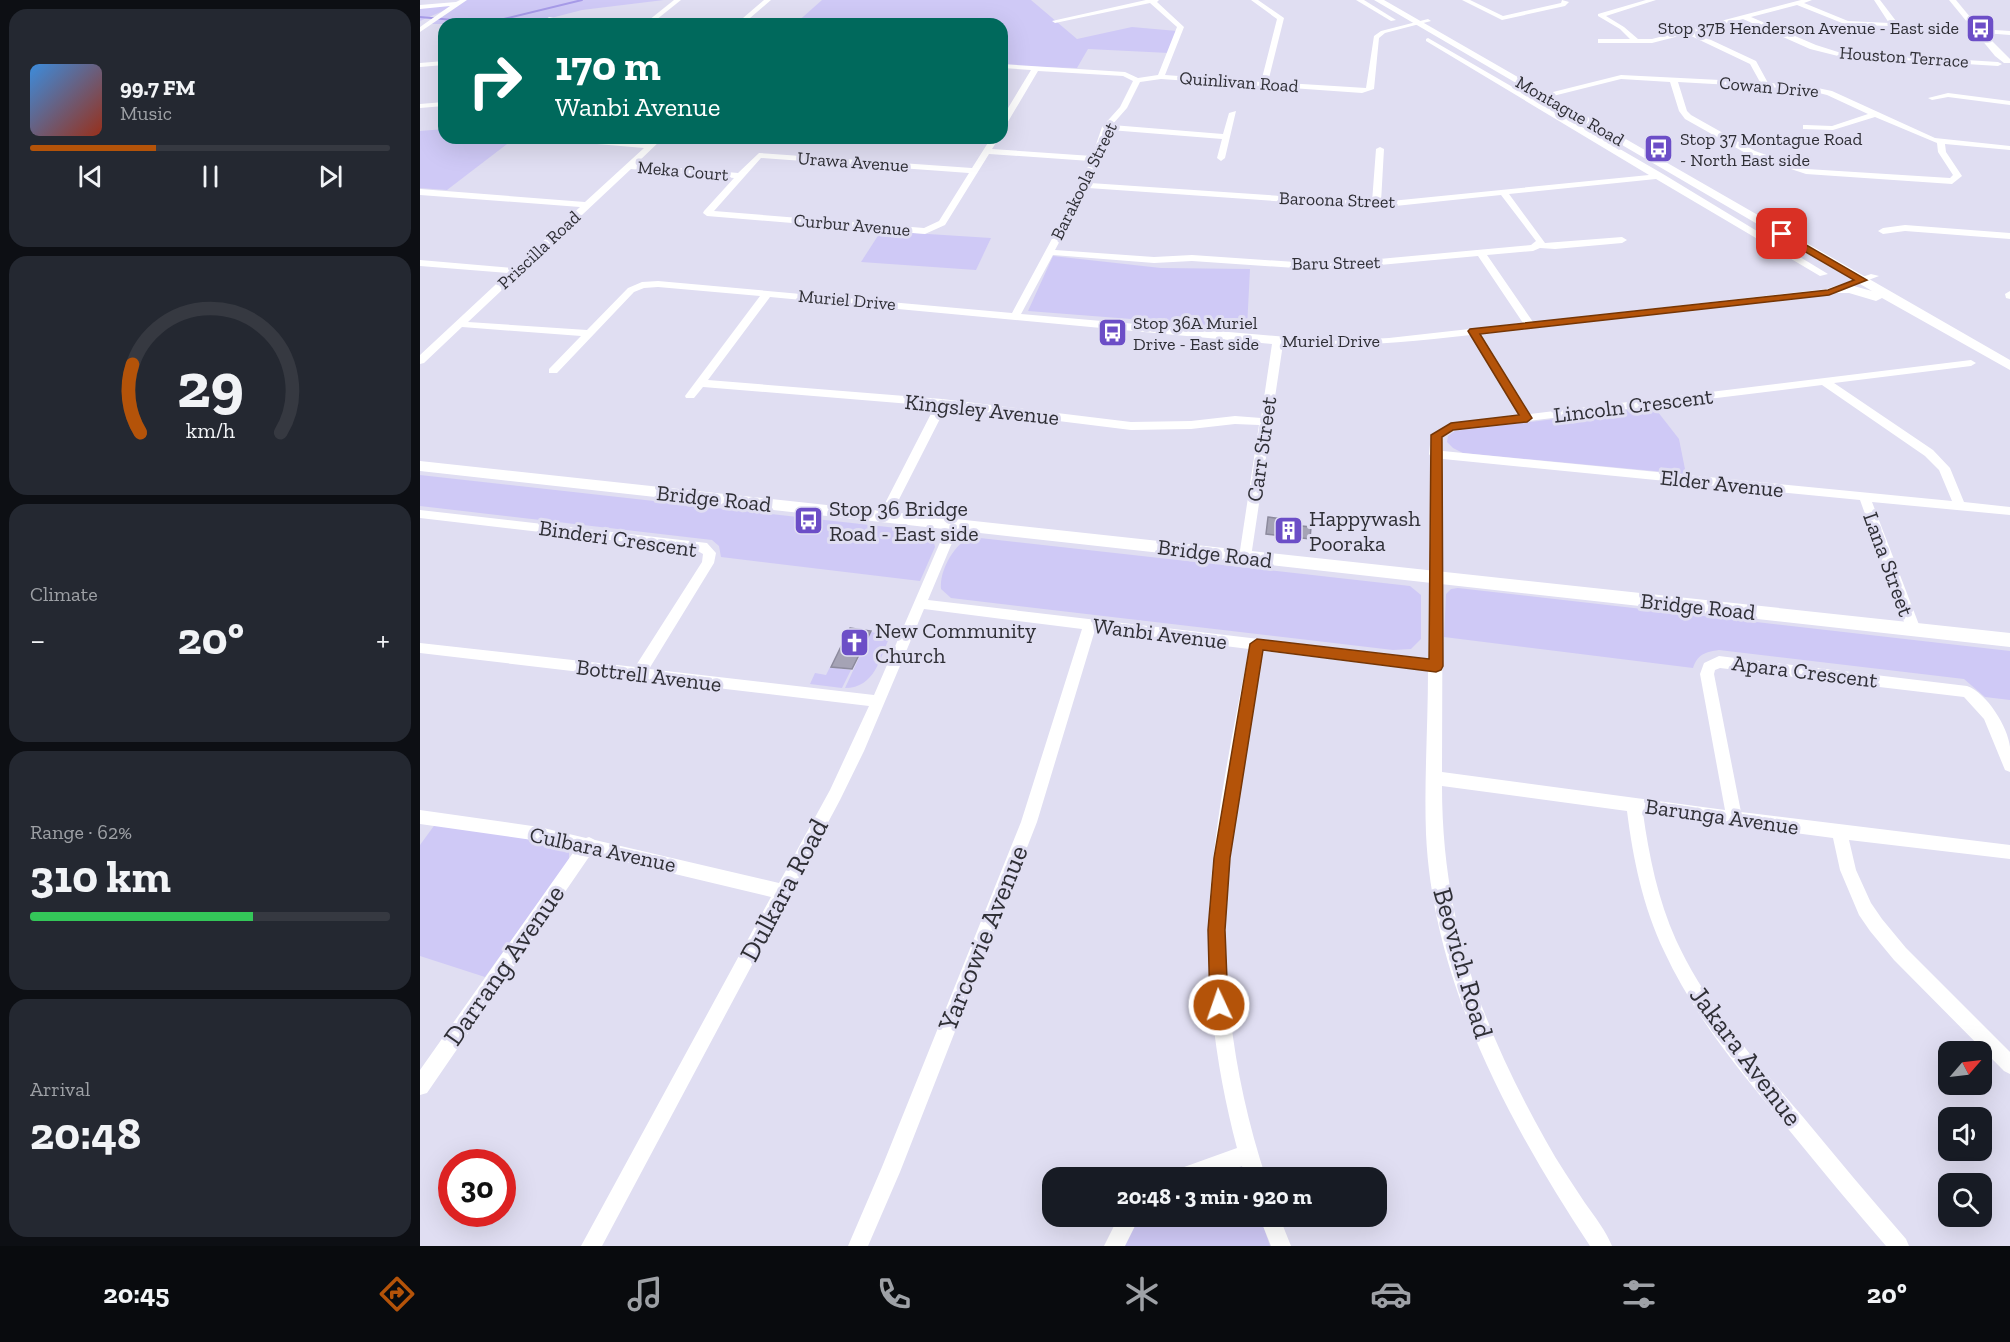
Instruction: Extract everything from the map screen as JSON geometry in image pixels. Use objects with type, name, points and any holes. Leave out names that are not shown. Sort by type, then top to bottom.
[{"type":"main road","name":"Montague Road","points":[[1378,0],[1424,22]]},
{"type":"main road","name":"Montague Road","points":[[1390,0],[1726,197],[1868,278],[2010,354]]},
{"type":"main road","points":[[1707,204],[1726,197]]},
{"type":"main road","name":"Montague Road","points":[[1868,278],[1922,315],[2010,366]]},
{"type":"main road","points":[[1837,290],[1870,294],[1922,315]]},
{"type":"main road","name":"Bridge Road","points":[[420,466],[2010,640]]},
{"type":"street","points":[[655,18],[678,0]]},
{"type":"street","points":[[746,18],[768,0]]},
{"type":"street","points":[[1055,21],[1154,0],[1181,27],[1161,77]]},
{"type":"street","points":[[1254,0],[1281,18],[1264,84]]},
{"type":"street","points":[[1359,0],[1393,20]]},
{"type":"street","points":[[1465,0],[1495,16],[1505,18],[1565,1]]},
{"type":"street","points":[[1635,40],[1622,28],[1600,15],[1653,0]]},
{"type":"street","points":[[1601,41],[1649,42],[1809,0]]},
{"type":"street","points":[[1798,3],[1847,23],[1892,25],[1893,21],[1877,0]]},
{"type":"street","points":[[1952,0],[2005,64]]},
{"type":"street","points":[[420,7],[461,2]]},
{"type":"street","points":[[420,30],[461,2]]},
{"type":"street","name":"Houston Terrace","points":[[1744,17],[1814,48],[1838,54],[2005,64]]},
{"type":"street","name":"Quinlivan Road","points":[[1008,66],[1125,74],[1137,80],[1161,77],[1362,91],[1370,89],[1376,37],[1383,32],[1424,22]]},
{"type":"street","points":[[1688,32],[1753,63],[1765,85]]},
{"type":"street","points":[[1979,32],[2010,33]]},
{"type":"street","points":[[1428,40],[1823,274]]},
{"type":"street","points":[[420,65],[438,64]]},
{"type":"street","points":[[1008,110],[1036,68]]},
{"type":"street","name":"Cowan Drive","points":[[1551,96],[1615,78],[1765,85],[1823,91],[1925,137],[1941,141],[2010,148]]},
{"type":"street","name":"Barakoola Street","points":[[1016,315],[1085,185],[1106,127],[1123,108],[1137,80]]},
{"type":"street","points":[[1673,80],[1683,111],[1688,117],[1752,153],[1806,171],[1952,181],[1958,176],[1942,152],[1941,141]]},
{"type":"street","points":[[1932,98],[1948,95],[2010,103]]},
{"type":"street","points":[[420,106],[438,104]]},
{"type":"street","points":[[1221,158],[1233,113]]},
{"type":"street","points":[[1806,127],[1833,128],[1875,114]]},
{"type":"street","points":[[1106,127],[1226,137]]},
{"type":"street","points":[[625,144],[650,146]]},
{"type":"street","name":"Priscilla Road","points":[[423,356],[652,144]]},
{"type":"street","name":"Curbur Avenue","points":[[738,176],[707,213],[925,231],[942,223],[992,144]]},
{"type":"street","points":[[1376,205],[1380,149]]},
{"type":"street","points":[[988,151],[1094,159]]},
{"type":"street","name":"Urawa Avenue","points":[[738,176],[759,155],[976,171]]},
{"type":"street","name":"Meka Court","points":[[628,166],[738,176]]},
{"type":"street","name":"Baroona Street","points":[[1085,185],[1376,205],[1660,176]]},
{"type":"street","points":[[420,192],[587,205]]},
{"type":"street","points":[[1503,192],[1541,241],[1539,245]]},
{"type":"street","points":[[1883,231],[1905,228],[2009,237]]},
{"type":"street","name":"Baru Street","points":[[1049,252],[1154,260],[1192,258],[1325,267],[1533,248],[1539,245],[1555,246],[1622,240]]},
{"type":"street","points":[[1481,253],[1529,324]]},
{"type":"street","points":[[420,263],[516,272]]},
{"type":"street","name":"Muriel Drive","points":[[553,371],[631,290],[642,285],[658,284],[768,293],[1278,341],[1332,344],[1389,341],[1829,292],[1868,278]]},
{"type":"street","points":[[690,396],[768,293]]},
{"type":"street","points":[[460,324],[589,333]]},
{"type":"street","points":[[1474,331],[1527,418]]},
{"type":"street","name":"Carr Street","points":[[1245,557],[1278,341]]},
{"type":"street","name":"Lincoln Crescent","points":[[1436,577],[1435,454],[1437,435],[1451,427],[1971,363]]},
{"type":"street","points":[[1825,382],[1929,453],[1944,468],[1960,506]]},
{"type":"street","name":"Kingsley Avenue","points":[[700,383],[942,403],[1131,426],[1191,425],[1235,420],[1264,422]]},
{"type":"street","points":[[884,517],[942,403]]},
{"type":"street","name":"Elder Avenue","points":[[1435,454],[2010,511]]},
{"type":"street","name":"Lana Street","points":[[1865,498],[1914,630]]},
{"type":"street","name":"Binderi Crescent","points":[[420,514],[696,545],[708,550],[710,553],[708,562],[638,674]]},
{"type":"street","name":"Dulkara Road","points":[[591,1246],[852,760],[954,524]]},
{"type":"street","name":"Beovich Road","points":[[1436,577],[1434,834],[1449,932],[1476,1021],[1498,1073],[1536,1144],[1602,1246]]},
{"type":"street","name":"Wanbi Avenue","points":[[921,604],[1436,666]]},
{"type":"street","name":"Yarcowie Avenue","points":[[858,1246],[899,1150],[1032,814],[1090,624]]},
{"type":"street","points":[[1252,1167],[1223,1042],[1219,1005],[1217,930],[1222,858],[1257,644]]},
{"type":"street","name":"Bottrell Avenue","points":[[420,648],[878,701]]},
{"type":"street","name":"Apara Crescent","points":[[1734,817],[1707,674],[1709,667],[1719,662],[1957,689],[1966,692],[1980,702],[1989,713],[2010,765]]},
{"type":"street","name":"Barunga Avenue","points":[[1434,778],[1839,832],[2010,852]]},
{"type":"street","name":"Jakara Avenue","points":[[1634,805],[1644,869],[1659,917],[1676,956],[1706,1010],[1758,1080],[1899,1246]]},
{"type":"street","name":"Culbara Avenue","points":[[420,817],[539,834],[589,844],[783,892]]},
{"type":"street","points":[[1839,832],[1848,870],[1865,909],[1876,925],[1900,954],[2010,1065]]},
{"type":"street","name":"Darrang Avenue","points":[[420,1086],[589,844]]},
{"type":"street","points":[[1211,1167],[1248,1154]]},
{"type":"street","points":[[1114,1246],[1124,1227]]},
{"type":"street","points":[[1273,1227],[1281,1246]]},
{"type":"shaded area","points":[[464,0],[664,0],[582,10],[551,18],[438,18],[438,24],[427,24],[452,7],[420,21],[420,7],[458,4]]},
{"type":"shaded area","points":[[822,0],[1031,0],[1077,39],[1132,27],[1177,31],[1169,53],[1088,49],[1077,68],[1008,66],[1008,18],[802,18]]},
{"type":"shaded area","points":[[438,130],[438,144],[507,144],[447,190],[420,188],[420,131]]},
{"type":"shaded area","points":[[881,231],[991,238],[976,270],[861,262]]},
{"type":"shaded area","points":[[1053,256],[1161,268],[1250,269],[1247,328],[1028,311]]},
{"type":"shaded area","points":[[1654,407],[1679,439],[1686,474],[1463,453],[1447,442],[1448,436],[1455,431]]},
{"type":"shaded area","points":[[420,475],[924,531],[932,534],[935,547],[920,581],[721,557],[719,546],[712,540],[420,506]]},
{"type":"shaded area","points":[[971,537],[1410,586],[1421,595],[1421,639],[1411,649],[1393,650],[951,598],[941,589],[942,574],[954,552]]},
{"type":"shaded area","points":[[1451,589],[2010,651],[2010,700],[1985,697],[1964,679],[1719,650],[1703,654],[1693,668],[1444,637],[1446,594]]},
{"type":"shaded area","points":[[871,632],[890,636],[879,662],[870,677],[863,683],[845,688]]},
{"type":"shaded area","points":[[830,667],[851,670],[842,688],[810,684],[815,673],[826,675]]},
{"type":"shaded area","points":[[436,823],[560,842],[569,848],[569,860],[485,977],[420,956],[420,845]]},
{"type":"shaded area","points":[[1132,1227],[1263,1227],[1270,1246],[1121,1246]]},
{"type":"building","name":"Happywash Pooraka","points":[[1268,517],[1282,519],[1282,524],[1311,527],[1310,539],[1266,534]]},
{"type":"building","name":"New Community Church","points":[[850,628],[871,631],[852,669],[831,667]]},
{"type":"waterway","points":[[508,18],[582,0]]},
{"type":"waterway","points":[[420,17],[438,19]]},
{"type":"place","name":"Stop 37B Henderson Avenue - East side","points":[[1980,28]]},
{"type":"place","name":"Stop 37 Montague Road - North East side","points":[[1659,149]]},
{"type":"place","name":"Stop 36A Muriel Drive - East side","points":[[1112,333]]},
{"type":"place","name":"Stop 36 Bridge Road - East side","points":[[808,521]]},
{"type":"place","name":"Happywash Pooraka","points":[[1288,531]]},
{"type":"place","name":"New Community Church","points":[[854,643]]},
{"type":"route","points":[[1219,1005],[1217,930],[1222,858],[1257,644],[1436,666],[1435,454],[1437,435],[1451,427],[1527,418],[1474,331],[1829,292],[1862,280],[1782,234]]}]
